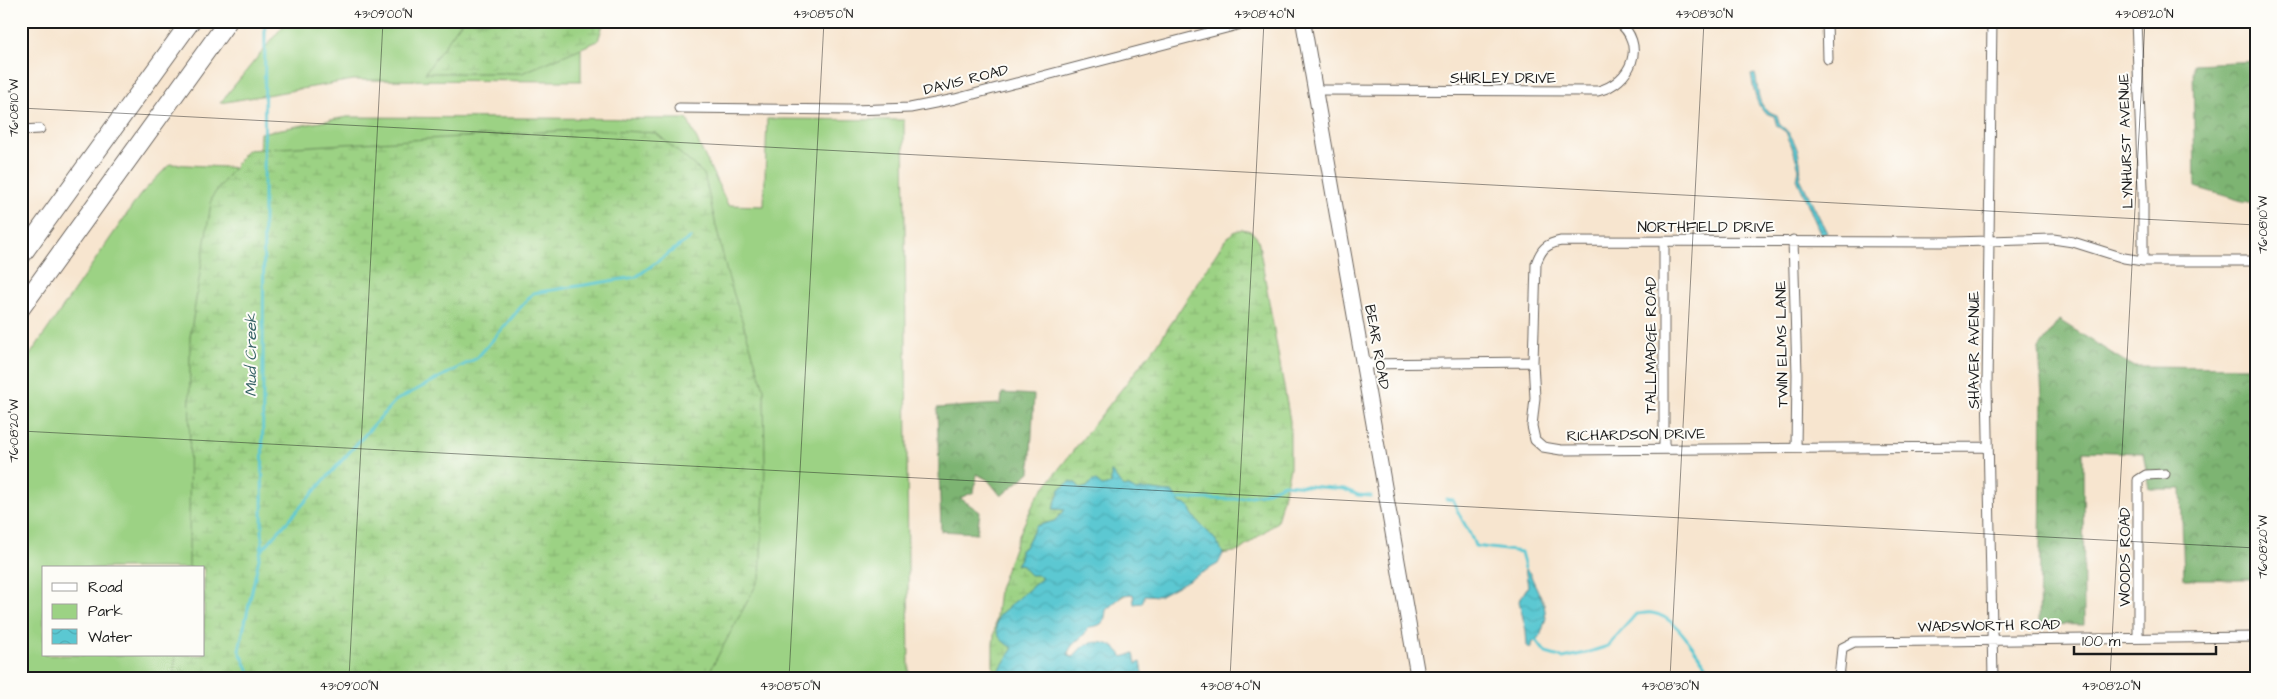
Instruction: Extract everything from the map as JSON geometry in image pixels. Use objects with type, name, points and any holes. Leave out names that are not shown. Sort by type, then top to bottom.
[{"type":"highway","points":[[21,256],[191,21]]},
{"type":"highway","points":[[21,308],[228,21]]},
{"type":"main road","name":"BEAR ROAD","points":[[1303,21],[1418,678]]},
{"type":"street","name":"DAVIS ROAD","points":[[679,108],[853,110],[910,108],[955,99],[1253,21]]},
{"type":"street","name":"SHIRLEY DRIVE","points":[[1315,90],[1598,91],[1611,88],[1622,80],[1632,61],[1632,48],[1629,36],[1616,21]]},
{"type":"street","points":[[1827,21],[1828,60]]},
{"type":"street","name":"SHAVER AVENUE","points":[[1992,21],[1988,240],[1988,447],[1993,678]]},
{"type":"street","name":"LYNHURST AVENUE","points":[[2136,21],[2143,188],[2142,260]]},
{"type":"street","points":[[21,130],[40,129]]},
{"type":"street","name":"TWIN ELMS LANE","points":[[1793,240],[1797,374],[1796,448]]},
{"type":"street","name":"NORTHFIELD DRIVE","points":[[1533,362],[1536,264],[1540,251],[1549,243],[1561,241],[2060,240],[2142,260],[2256,261]]},
{"type":"street","name":"TALLMADGE ROAD","points":[[1664,241],[1664,449]]},
{"type":"street","points":[[1364,364],[1533,362]]},
{"type":"street","name":"RICHARDSON DRIVE","points":[[1533,362],[1535,398],[1532,426],[1534,440],[1543,447],[1561,450],[1988,447]]},
{"type":"street","name":"WOODS ROAD","points":[[2138,638],[2138,480],[2140,477],[2165,474]]},
{"type":"street","name":"WADSWORTH ROAD","points":[[1840,678],[1840,660],[1844,646],[1854,642],[2256,637]]},
{"type":"green space","points":[[287,21],[581,21],[581,81],[353,80],[220,103]]},
{"type":"green space","points":[[462,21],[604,21],[598,41],[522,73],[425,73]]},
{"type":"green space","points":[[2256,61],[2256,203],[2242,201],[2195,187],[2193,64]]},
{"type":"green space","points":[[347,117],[687,119],[728,205],[764,206],[767,119],[904,120],[909,678],[21,678],[21,368],[140,195],[170,164],[259,169],[260,133]]},
{"type":"green space","points":[[591,129],[656,133],[704,174],[727,273],[764,389],[765,468],[760,578],[706,678],[173,678],[176,656],[205,656],[205,566],[189,566],[190,337],[212,197],[247,150]]},
{"type":"green space","points":[[1242,229],[1251,231],[1258,239],[1290,421],[1290,468],[1277,522],[1239,551],[1186,560],[1141,584],[1001,678],[993,667],[993,644],[999,589],[1018,537],[1036,498],[1161,339],[1225,240],[1233,232]]},
{"type":"green space","points":[[2059,320],[2132,366],[2250,367],[2256,322],[2256,579],[2184,579],[2181,489],[2149,489],[2143,453],[2083,451],[2084,625],[2039,624],[2042,398],[2039,348]]},
{"type":"green space","points":[[1002,393],[1034,395],[1030,472],[1001,496],[988,480],[977,474],[974,492],[960,498],[980,512],[977,533],[941,531],[937,408],[1001,404]]},
{"type":"water","points":[[1755,74],[1762,104],[1770,112],[1777,115],[1780,125],[1794,141],[1799,156],[1800,178],[1827,233],[1821,235],[1797,179],[1799,169],[1786,132],[1777,126],[1774,116],[1768,114],[1759,106],[1751,75]]},
{"type":"water","points":[[1111,471],[1123,487],[1128,486],[1136,491],[1172,492],[1180,503],[1189,506],[1196,519],[1220,546],[1223,554],[1218,564],[1159,596],[1145,595],[1142,603],[1134,604],[1133,594],[1123,595],[1106,610],[1102,623],[1089,627],[1068,653],[1070,657],[1075,656],[1085,645],[1092,643],[1099,642],[1113,646],[1123,657],[1134,653],[1136,664],[1141,662],[1144,678],[1094,678],[1092,674],[1084,678],[994,678],[1013,648],[1004,642],[998,634],[996,626],[999,615],[1042,578],[1038,575],[1030,575],[1020,564],[1016,565],[1020,558],[1020,550],[1025,547],[1036,526],[1054,521],[1065,510],[1053,509],[1060,489],[1071,481],[1077,484],[1080,489],[1087,487],[1092,481],[1096,481],[1102,486],[1111,484]]},
{"type":"water","points":[[1525,568],[1529,572],[1544,604],[1546,618],[1540,637],[1535,639],[1530,648],[1527,646],[1526,631],[1519,601],[1528,586]]},
{"type":"waterway","name":"Mud Creek","points":[[252,678],[239,650],[262,545],[265,27]]},
{"type":"waterway","points":[[262,550],[395,401],[477,358],[533,293],[636,277],[690,238]]},
{"type":"waterway","points":[[1177,499],[1235,499],[1261,494],[1284,484],[1344,489],[1358,495],[1371,496]]},
{"type":"waterway","points":[[1446,499],[1453,500],[1475,546],[1521,552],[1525,568]]},
{"type":"waterway","points":[[1535,639],[1546,653],[1563,658],[1586,653],[1608,646],[1636,614],[1652,613],[1662,616],[1679,630],[1716,678]]}]
